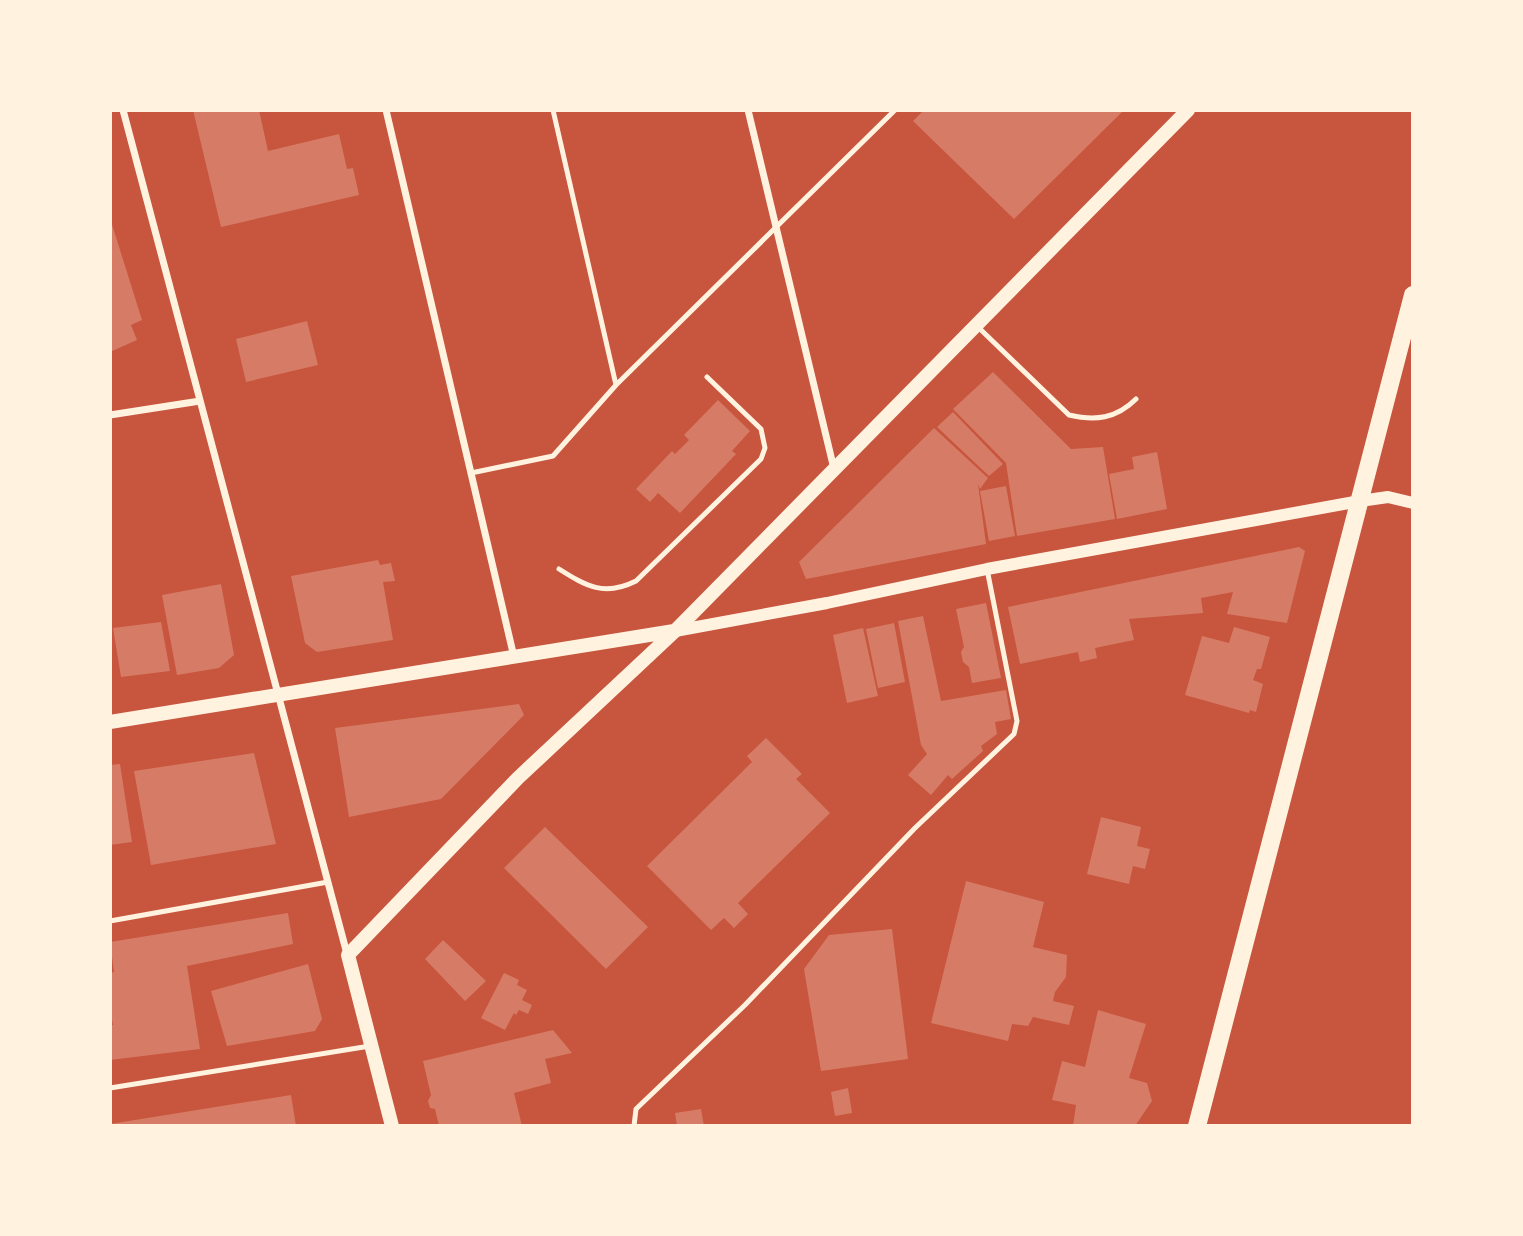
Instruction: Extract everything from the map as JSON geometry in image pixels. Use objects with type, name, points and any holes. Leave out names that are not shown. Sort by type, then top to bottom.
[{"type":"main road","points":[[392,1126],[348,955],[518,778],[675,631],[978,326],[1183,113]]},
{"type":"main road","points":[[1197,1126],[1413,295]]},
{"type":"main road","points":[[110,722],[675,631]]},
{"type":"street","points":[[123,110],[348,955]]},
{"type":"street","points":[[386,110],[514,658]]},
{"type":"street","points":[[748,110],[834,469]]},
{"type":"street","points":[[110,415],[200,401]]},
{"type":"street","points":[[675,631],[827,603],[987,569],[1360,501],[1388,497],[1413,503]]},
{"type":"lane","points":[[553,110],[617,385]]},
{"type":"lane","points":[[471,473],[553,456],[617,385],[895,110]]},
{"type":"lane","points":[[978,326],[1069,415],[1087,420],[1107,418],[1125,410],[1136,399]]},
{"type":"lane","points":[[559,569],[587,586],[600,589],[636,582],[761,459],[765,448],[761,429],[706,377]]},
{"type":"lane","points":[[634,1126],[636,1109],[745,1005],[915,828],[1014,734],[1017,721],[987,569]]},
{"type":"lane","points":[[110,921],[328,882]]},
{"type":"lane","points":[[110,1088],[371,1046]]},
{"type":"building","points":[[193,110],[259,110],[268,151],[339,134],[347,169],[353,168],[359,195],[221,227]]},
{"type":"building","points":[[924,110],[1124,110],[1014,219],[913,121]]},
{"type":"building","points":[[110,218],[142,320],[131,325],[137,340],[110,352]]},
{"type":"building","points":[[307,321],[318,365],[246,382],[236,339]]},
{"type":"building","points":[[993,372],[1071,449],[1103,447],[1115,519],[1017,536],[1006,463],[953,409]]},
{"type":"building","points":[[718,400],[750,431],[732,451],[736,454],[680,513],[658,493],[650,502],[636,489],[672,451],[675,454],[689,440],[684,435]]},
{"type":"building","points":[[953,412],[1003,464],[989,476],[937,427]]},
{"type":"building","points":[[934,428],[988,478],[980,489],[978,484],[986,544],[806,579],[799,562]]},
{"type":"building","points":[[1157,452],[1167,509],[1117,519],[1109,474],[1134,469],[1132,457]]},
{"type":"building","points":[[1006,486],[1015,536],[989,541],[980,491]]},
{"type":"building","points":[[1299,547],[1305,551],[1287,623],[1227,614],[1233,592],[1201,598],[1203,613],[1129,619],[1134,640],[1095,648],[1097,658],[1080,662],[1078,652],[1020,664],[1008,607]]},
{"type":"building","points":[[378,560],[380,565],[391,563],[395,581],[383,582],[393,640],[317,652],[305,643],[291,576]]},
{"type":"building","points":[[221,584],[234,655],[219,668],[177,675],[162,595]]},
{"type":"building","points":[[986,603],[1001,678],[972,683],[969,667],[963,662],[961,652],[964,647],[956,609]]},
{"type":"building","points":[[923,616],[941,701],[1006,690],[1011,719],[995,722],[997,734],[981,746],[983,751],[952,779],[948,775],[931,795],[908,775],[927,754],[921,745],[898,621]]},
{"type":"building","points":[[161,622],[170,671],[121,677],[113,628]]},
{"type":"building","points":[[894,623],[905,682],[878,688],[866,629]]},
{"type":"building","points":[[1234,627],[1270,637],[1261,669],[1257,669],[1253,680],[1263,684],[1256,712],[1250,710],[1249,713],[1185,695],[1202,636],[1229,643]]},
{"type":"building","points":[[863,628],[878,696],[847,703],[833,635]]},
{"type":"building","points":[[519,704],[524,715],[441,799],[349,817],[335,728]]},
{"type":"building","points":[[766,738],[802,774],[796,779],[830,813],[738,903],[748,914],[734,928],[724,918],[711,930],[647,866],[752,762],[747,756]]},
{"type":"building","points":[[254,753],[276,844],[151,865],[134,771]]},
{"type":"building","points":[[120,764],[132,842],[110,845],[110,765]]},
{"type":"building","points":[[1101,817],[1141,827],[1137,846],[1150,849],[1145,869],[1133,866],[1129,884],[1087,874]]},
{"type":"building","points":[[545,827],[648,927],[606,969],[504,868]]},
{"type":"building","points":[[966,881],[1044,902],[1033,947],[1067,955],[1066,977],[1055,992],[1053,1001],[1074,1006],[1069,1025],[1033,1017],[1028,1026],[1012,1024],[1008,1041],[931,1023]]},
{"type":"building","points":[[288,913],[293,944],[187,966],[200,1049],[110,1060],[110,1025],[113,1025],[110,973],[114,972],[110,942]]},
{"type":"building","points":[[892,929],[908,1059],[821,1071],[804,969],[829,935]]},
{"type":"building","points":[[443,940],[486,981],[465,1001],[425,959]]},
{"type":"building","points":[[308,964],[322,1019],[315,1031],[227,1046],[211,991]]},
{"type":"building","points":[[504,973],[519,980],[517,985],[527,990],[522,1000],[532,1005],[528,1014],[519,1010],[516,1015],[514,1013],[505,1030],[481,1018]]},
{"type":"building","points":[[1098,1010],[1146,1024],[1129,1078],[1147,1083],[1152,1101],[1135,1126],[1073,1126],[1076,1105],[1052,1100],[1062,1061],[1085,1067]]},
{"type":"building","points":[[553,1030],[572,1053],[545,1059],[551,1083],[514,1093],[522,1126],[439,1126],[435,1109],[430,1108],[428,1101],[431,1095],[423,1061]]},
{"type":"building","points":[[848,1088],[852,1113],[835,1116],[831,1092]]},
{"type":"building","points":[[291,1095],[296,1126],[110,1126],[110,1124]]},
{"type":"building","points":[[701,1109],[704,1126],[677,1126],[675,1113]]}]
